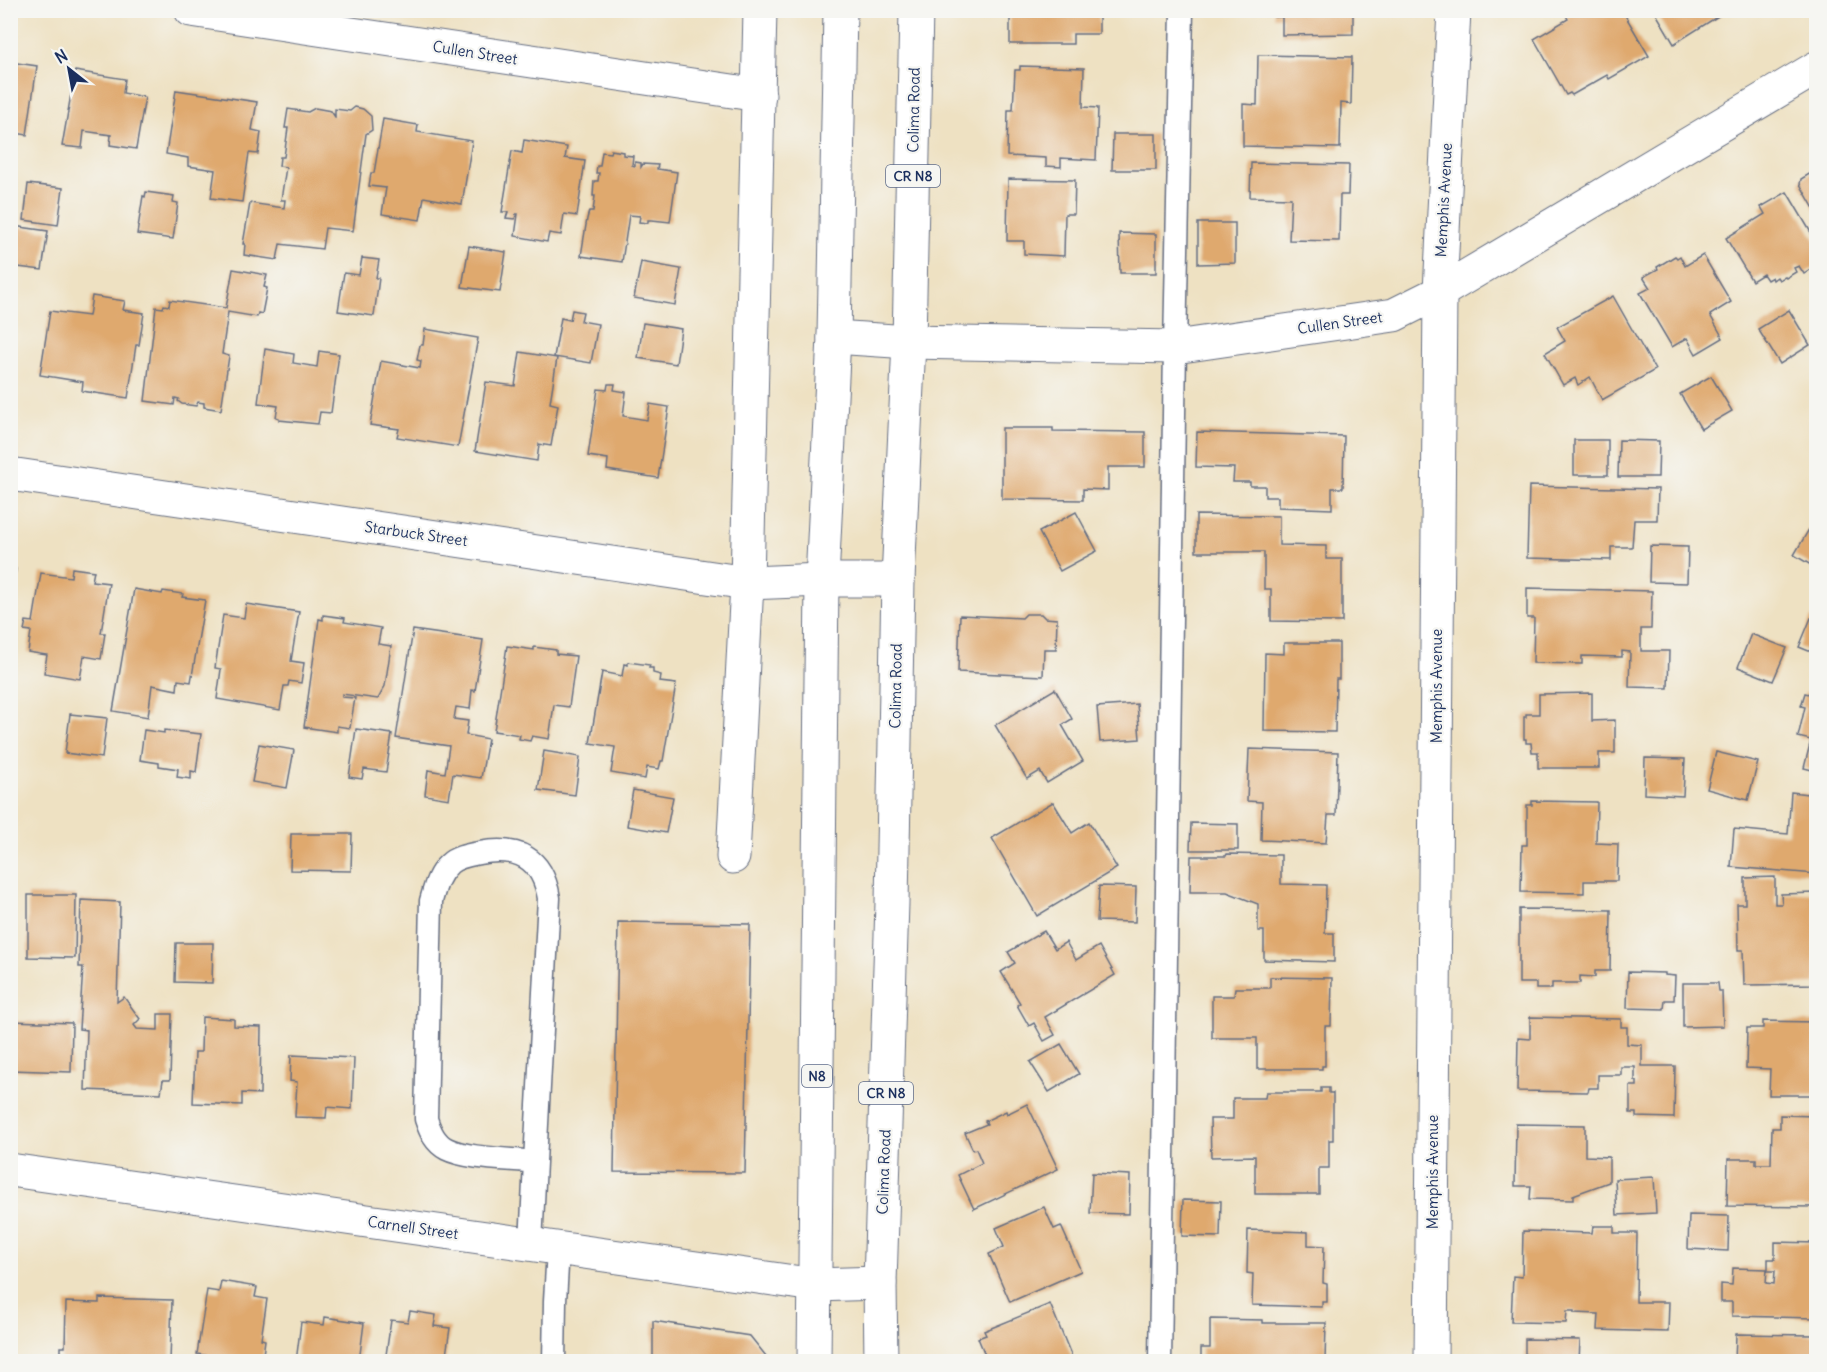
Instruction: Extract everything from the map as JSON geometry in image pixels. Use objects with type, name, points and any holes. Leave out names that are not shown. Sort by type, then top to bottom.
[{"type":"street","name":"Cullen Street","points":[[192,10],[759,95]]},
{"type":"street","points":[[733,857],[747,583],[760,10]]},
{"type":"street","points":[[822,580],[834,337],[840,10]]},
{"type":"street","name":"Colima Road","points":[[881,1362],[880,1283],[892,903],[898,580],[909,342],[916,10]]},
{"type":"street","name":"Memphis Avenue","points":[[1431,1362],[1440,292],[1454,10]]},
{"type":"street","name":"Cullen Street","points":[[834,337],[909,342],[1175,347],[1394,315],[1440,292],[1816,68]]},
{"type":"street","name":"Starbuck Street","points":[[10,474],[747,583],[898,580]]},
{"type":"street","name":"N8","points":[[815,1285],[822,580]]},
{"type":"street","name":"Carnell Street","points":[[10,1170],[815,1285],[880,1283]]},
{"type":"street","points":[[814,1362],[815,1285]]},
{"type":"lane","points":[[1160,1362],[1182,10]]},
{"type":"lane","points":[[536,1162],[461,1154],[446,1149],[430,1133],[426,1119],[431,901],[439,877],[450,862],[466,855],[485,852],[519,854],[537,865],[547,886],[549,898],[536,1162],[545,1247],[555,1302],[554,1362]]},
{"type":"building","points":[[1010,10],[1099,11],[1099,34],[1073,34],[1073,44],[1010,44]]},
{"type":"building","points":[[1274,10],[1353,10],[1353,34],[1282,35],[1282,17],[1274,17]]},
{"type":"building","points":[[1563,10],[1622,10],[1649,56],[1609,79],[1607,75],[1572,95],[1570,93],[1566,95],[1534,39],[1568,19]]},
{"type":"building","points":[[1654,10],[1728,10],[1674,44]]},
{"type":"building","points":[[1258,55],[1352,57],[1351,104],[1341,103],[1340,148],[1243,146],[1243,104],[1257,105]]},
{"type":"building","points":[[10,62],[37,66],[27,135],[10,132]]},
{"type":"building","points":[[1020,66],[1084,68],[1083,107],[1098,108],[1096,160],[1061,158],[1061,167],[1046,166],[1046,158],[1007,156],[1008,110],[1013,110],[1015,70],[1020,70]]},
{"type":"building","points":[[75,71],[125,79],[123,93],[145,97],[136,149],[110,145],[111,135],[84,131],[82,148],[62,146]]},
{"type":"building","points":[[176,90],[257,102],[252,130],[261,132],[258,154],[249,153],[242,202],[211,198],[215,170],[188,166],[188,158],[166,154]]},
{"type":"building","points":[[355,107],[363,109],[371,116],[372,130],[366,134],[353,231],[325,228],[322,249],[280,244],[277,260],[244,255],[245,244],[243,244],[250,203],[284,208],[285,200],[281,200],[286,167],[279,166],[280,157],[284,157],[288,109],[308,112],[315,108],[331,111],[335,117],[335,109],[350,111]]},
{"type":"building","points":[[383,119],[418,125],[417,132],[472,141],[462,204],[424,197],[420,220],[382,214],[386,188],[369,186],[371,173],[374,173]]},
{"type":"building","points":[[1113,134],[1156,134],[1156,170],[1112,170]]},
{"type":"building","points":[[524,140],[567,147],[565,158],[585,161],[577,216],[564,214],[561,235],[549,233],[547,242],[515,236],[518,214],[515,219],[506,218],[508,212],[502,212],[512,151],[522,153]]},
{"type":"building","points":[[611,150],[633,156],[632,165],[635,166],[635,162],[641,163],[641,167],[643,164],[658,165],[657,169],[677,172],[670,222],[648,220],[648,223],[639,222],[640,216],[629,215],[622,262],[581,256],[589,211],[593,211],[594,181],[598,181],[599,173],[596,173],[597,166],[600,166],[602,152],[610,153]]},
{"type":"building","points":[[1251,163],[1349,165],[1348,195],[1340,195],[1339,241],[1289,240],[1291,198],[1250,197]]},
{"type":"building","points":[[1816,170],[1816,212],[1800,184],[1801,179]]},
{"type":"building","points":[[1008,179],[1075,180],[1074,214],[1065,214],[1064,256],[1024,254],[1024,241],[1007,241]]},
{"type":"building","points":[[28,184],[63,188],[58,225],[24,220]]},
{"type":"building","points":[[146,192],[174,196],[173,202],[178,203],[173,239],[137,234],[143,196],[145,197]]},
{"type":"building","points":[[1787,192],[1816,241],[1816,266],[1804,274],[1799,266],[1794,268],[1796,272],[1779,280],[1777,277],[1773,280],[1772,277],[1767,280],[1763,274],[1752,281],[1726,238],[1765,214],[1761,207]]},
{"type":"building","points":[[1198,223],[1235,223],[1235,263],[1198,264]]},
{"type":"building","points":[[13,226],[48,231],[42,270],[10,266]]},
{"type":"building","points":[[1119,233],[1156,234],[1156,273],[1120,273]]},
{"type":"building","points":[[469,246],[506,252],[500,292],[462,287]]},
{"type":"building","points":[[1703,255],[1731,302],[1710,315],[1723,338],[1696,354],[1687,338],[1672,347],[1640,293],[1650,288],[1643,277],[1675,256],[1677,258],[1680,256],[1685,266]]},
{"type":"building","points":[[362,258],[379,260],[374,316],[338,311],[344,273],[359,275]]},
{"type":"building","points":[[641,262],[681,269],[675,305],[634,298]]},
{"type":"building","points":[[233,269],[267,275],[264,287],[267,288],[262,314],[258,313],[257,317],[228,312],[222,354],[229,356],[221,410],[204,407],[204,403],[198,402],[196,406],[182,404],[178,401],[179,399],[175,398],[174,405],[145,401],[156,307],[169,306],[170,300],[226,308]]},
{"type":"building","points":[[92,296],[125,301],[123,310],[144,313],[139,345],[136,345],[128,398],[82,391],[83,382],[40,375],[50,311],[89,316]]},
{"type":"building","points":[[1613,296],[1655,370],[1602,400],[1590,377],[1578,385],[1575,378],[1563,385],[1545,353],[1565,341],[1557,327]]},
{"type":"building","points":[[572,310],[583,312],[581,321],[598,324],[591,363],[554,357],[561,318],[570,320]]},
{"type":"building","points":[[1789,310],[1810,345],[1780,364],[1758,329]]},
{"type":"building","points":[[643,323],[681,329],[676,364],[638,358]]},
{"type":"building","points":[[425,329],[478,338],[458,447],[397,437],[399,429],[370,425],[381,361],[420,368],[421,361],[417,360],[420,345],[423,345]]},
{"type":"building","points":[[265,349],[294,354],[293,363],[317,367],[319,351],[339,354],[331,413],[320,412],[318,424],[279,420],[276,417],[278,406],[258,403]]},
{"type":"building","points":[[520,352],[557,358],[550,403],[558,405],[551,446],[539,444],[537,461],[475,451],[486,382],[515,386]]},
{"type":"building","points":[[1711,376],[1732,411],[1701,429],[1680,394]]},
{"type":"building","points":[[608,384],[615,384],[614,390],[626,392],[623,416],[647,420],[650,404],[669,407],[658,478],[607,470],[608,459],[588,456],[598,389],[607,390]]},
{"type":"building","points":[[1002,428],[1145,432],[1145,467],[1108,467],[1108,490],[1083,489],[1083,500],[1002,499]]},
{"type":"building","points":[[1197,432],[1344,436],[1343,488],[1332,488],[1332,509],[1278,507],[1278,497],[1265,497],[1265,486],[1250,486],[1250,482],[1233,482],[1234,468],[1196,467]]},
{"type":"building","points":[[1574,440],[1608,440],[1608,475],[1574,475]]},
{"type":"building","points":[[1619,440],[1659,441],[1658,477],[1618,477]]},
{"type":"building","points":[[1529,486],[1658,489],[1657,520],[1634,520],[1632,547],[1611,547],[1611,560],[1527,558]]},
{"type":"building","points":[[1076,512],[1097,551],[1060,571],[1039,532]]},
{"type":"building","points":[[1196,515],[1279,516],[1279,545],[1326,546],[1326,559],[1342,559],[1342,622],[1271,621],[1271,589],[1264,589],[1264,552],[1196,552]]},
{"type":"building","points":[[1812,524],[1816,527],[1816,568],[1794,555]]},
{"type":"building","points":[[1650,546],[1688,547],[1687,583],[1649,582]]},
{"type":"building","points":[[72,568],[94,571],[92,581],[109,583],[101,633],[105,633],[101,659],[84,656],[80,679],[44,673],[47,655],[28,652],[31,631],[24,630],[26,621],[33,622],[41,573],[71,577]]},
{"type":"building","points":[[10,569],[16,569],[12,596],[10,596]]},
{"type":"building","points":[[1527,588],[1652,591],[1651,629],[1641,629],[1641,651],[1669,651],[1668,688],[1629,687],[1630,652],[1622,651],[1622,657],[1582,656],[1582,664],[1533,663],[1534,618],[1527,618]]},
{"type":"building","points":[[134,589],[162,594],[163,591],[183,594],[182,597],[205,600],[191,682],[178,680],[177,690],[152,685],[148,717],[113,711]]},
{"type":"building","points":[[246,604],[299,612],[291,661],[304,663],[301,683],[289,681],[288,686],[284,686],[280,710],[217,699],[221,669],[215,668],[223,615],[244,618]]},
{"type":"building","points":[[1026,614],[1041,614],[1045,618],[1057,619],[1056,649],[1044,649],[1043,676],[958,672],[960,615],[1022,618]]},
{"type":"building","points":[[323,615],[345,618],[344,622],[381,628],[378,644],[391,646],[385,686],[378,699],[342,694],[342,697],[355,698],[350,728],[337,726],[337,732],[304,727],[319,619],[323,620]]},
{"type":"building","points":[[1811,618],[1816,620],[1816,654],[1799,647]]},
{"type":"building","points":[[413,630],[483,640],[470,709],[456,707],[454,719],[468,721],[466,735],[488,739],[481,778],[453,774],[449,799],[425,795],[428,770],[445,773],[449,746],[396,738]]},
{"type":"building","points":[[1751,634],[1787,648],[1773,681],[1738,667]]},
{"type":"building","points":[[1284,643],[1339,643],[1335,732],[1264,731],[1265,653],[1284,654]]},
{"type":"building","points":[[507,646],[556,650],[556,654],[576,656],[569,707],[554,705],[549,739],[532,736],[530,741],[519,739],[520,735],[494,731]]},
{"type":"building","points":[[628,662],[650,665],[649,668],[653,668],[653,673],[661,675],[660,682],[676,684],[663,761],[659,769],[647,767],[645,779],[611,773],[615,747],[590,743],[602,672],[622,676],[624,664],[628,665]]},
{"type":"building","points":[[1055,689],[1072,719],[1062,725],[1083,761],[1047,783],[1040,771],[1027,779],[995,725]]},
{"type":"building","points":[[1592,693],[1592,721],[1615,720],[1615,753],[1599,753],[1599,768],[1538,768],[1538,752],[1532,752],[1531,743],[1526,743],[1524,739],[1524,717],[1526,714],[1539,714],[1539,694]]},
{"type":"building","points":[[1805,693],[1816,694],[1816,771],[1804,768],[1811,740],[1798,737],[1805,707],[1801,706]]},
{"type":"building","points":[[1137,704],[1140,739],[1100,742],[1097,707]]},
{"type":"building","points":[[70,714],[107,718],[102,758],[65,753]]},
{"type":"building","points":[[356,729],[392,734],[386,772],[364,769],[362,779],[349,777]]},
{"type":"building","points":[[144,730],[201,734],[196,772],[191,771],[191,779],[177,777],[178,769],[140,760]]},
{"type":"building","points":[[259,744],[294,750],[287,788],[252,782]]},
{"type":"building","points":[[1249,749],[1338,752],[1336,815],[1328,815],[1326,843],[1261,840],[1262,802],[1247,801]]},
{"type":"building","points":[[544,751],[580,757],[575,795],[538,790]]},
{"type":"building","points":[[1716,752],[1758,762],[1748,800],[1707,789]]},
{"type":"building","points":[[1645,758],[1685,759],[1683,796],[1644,794]]},
{"type":"building","points":[[633,790],[673,797],[666,833],[627,826]]},
{"type":"building","points":[[1791,792],[1816,795],[1816,874],[1731,867],[1734,829],[1788,834]]},
{"type":"building","points":[[1532,801],[1597,802],[1596,843],[1618,844],[1617,881],[1584,881],[1584,893],[1521,892],[1522,845],[1527,845],[1527,805],[1532,805]]},
{"type":"building","points":[[1053,802],[1072,833],[1089,822],[1117,868],[1037,916],[992,838]]},
{"type":"building","points":[[1191,823],[1238,824],[1238,850],[1190,850]]},
{"type":"building","points":[[291,834],[352,834],[351,871],[290,870]]},
{"type":"building","points":[[1227,854],[1281,855],[1281,884],[1326,885],[1325,933],[1334,933],[1334,962],[1264,960],[1264,931],[1258,931],[1258,904],[1227,892],[1190,892],[1191,856],[1226,856]]},
{"type":"building","points":[[1775,877],[1775,904],[1782,904],[1781,894],[1816,893],[1816,984],[1744,985],[1743,950],[1738,950],[1737,904],[1745,904],[1745,878]]},
{"type":"building","points":[[1099,886],[1136,887],[1135,922],[1097,921]]},
{"type":"building","points":[[28,895],[76,895],[75,958],[28,957]]},
{"type":"building","points":[[81,900],[120,902],[117,1002],[124,997],[140,1019],[134,1025],[137,1029],[158,1030],[158,1014],[172,1014],[170,1080],[163,1080],[161,1093],[85,1090],[87,1030],[79,1029],[83,967],[79,967]]},
{"type":"building","points":[[1519,909],[1611,910],[1610,971],[1595,971],[1595,977],[1580,976],[1580,983],[1552,983],[1552,989],[1536,989],[1536,983],[1519,983]]},
{"type":"building","points":[[618,922],[750,924],[745,1173],[614,1172]]},
{"type":"building","points":[[1044,931],[1055,949],[1066,942],[1076,960],[1099,946],[1115,975],[1045,1017],[1055,1035],[1044,1041],[1034,1023],[1029,1026],[1017,1005],[1020,1003],[1001,972],[1015,963],[1008,952]]},
{"type":"building","points":[[176,943],[213,943],[212,983],[175,982]]},
{"type":"building","points":[[1628,972],[1665,973],[1665,975],[1675,976],[1674,1000],[1665,1000],[1664,1009],[1627,1008]]},
{"type":"building","points":[[1270,977],[1332,978],[1331,1026],[1325,1026],[1325,1066],[1322,1066],[1322,1069],[1257,1069],[1257,1038],[1212,1038],[1212,996],[1234,996],[1235,988],[1270,988]]},
{"type":"building","points":[[1683,983],[1718,983],[1719,991],[1722,991],[1723,1026],[1683,1027]]},
{"type":"building","points":[[202,1017],[234,1019],[234,1026],[261,1027],[260,1094],[242,1093],[242,1105],[193,1103],[195,1052],[201,1052]]},
{"type":"building","points":[[1530,1017],[1621,1019],[1621,1027],[1627,1027],[1627,1044],[1642,1045],[1642,1066],[1675,1066],[1674,1118],[1636,1117],[1636,1113],[1630,1113],[1630,1086],[1637,1086],[1635,1067],[1621,1067],[1621,1075],[1598,1075],[1598,1088],[1589,1088],[1588,1092],[1517,1091],[1518,1038],[1530,1039]]},
{"type":"building","points":[[10,1021],[72,1023],[71,1072],[10,1070]]},
{"type":"building","points":[[1763,1021],[1816,1022],[1816,1095],[1769,1095],[1770,1069],[1746,1068],[1747,1028],[1763,1028]]},
{"type":"building","points":[[1061,1044],[1079,1074],[1049,1092],[1030,1062]]},
{"type":"building","points":[[291,1055],[354,1058],[352,1109],[327,1107],[326,1118],[295,1117],[297,1082],[290,1081]]},
{"type":"building","points":[[1321,1088],[1329,1088],[1329,1093],[1333,1093],[1333,1140],[1329,1140],[1329,1168],[1319,1168],[1319,1194],[1255,1194],[1255,1156],[1211,1157],[1210,1119],[1233,1119],[1233,1098],[1265,1098],[1266,1092],[1321,1092]]},
{"type":"building","points":[[1027,1104],[1058,1169],[974,1209],[958,1175],[982,1163],[965,1133],[987,1124],[985,1121],[1006,1111],[1007,1114]]},
{"type":"building","points":[[1780,1115],[1816,1116],[1816,1207],[1727,1206],[1728,1159],[1756,1159],[1756,1164],[1771,1164],[1772,1128],[1780,1128]]},
{"type":"building","points":[[1516,1124],[1585,1125],[1585,1156],[1609,1157],[1609,1182],[1573,1195],[1573,1200],[1530,1199],[1531,1186],[1515,1186]]},
{"type":"building","points":[[1092,1173],[1130,1175],[1129,1214],[1090,1213]]},
{"type":"building","points":[[1654,1177],[1656,1213],[1617,1215],[1615,1179]]},
{"type":"building","points":[[1183,1200],[1221,1201],[1220,1237],[1182,1236]]},
{"type":"building","points":[[1044,1207],[1054,1229],[1061,1226],[1081,1271],[1010,1302],[989,1254],[1004,1247],[996,1228]]},
{"type":"building","points":[[1689,1215],[1729,1216],[1728,1251],[1688,1249]]},
{"type":"building","points":[[1593,1226],[1614,1226],[1614,1233],[1637,1233],[1636,1302],[1669,1302],[1668,1332],[1598,1330],[1599,1314],[1574,1313],[1574,1311],[1567,1311],[1566,1323],[1511,1322],[1513,1276],[1522,1277],[1523,1231],[1592,1233]]},
{"type":"building","points":[[1248,1230],[1308,1232],[1308,1245],[1324,1246],[1323,1283],[1327,1284],[1327,1302],[1322,1302],[1322,1307],[1252,1305],[1253,1274],[1247,1273]]},
{"type":"building","points":[[1775,1242],[1816,1243],[1816,1318],[1732,1316],[1732,1302],[1721,1302],[1721,1284],[1732,1285],[1733,1268],[1767,1269],[1766,1283],[1774,1284],[1775,1271],[1768,1271],[1768,1259],[1775,1259]]},
{"type":"building","points":[[221,1281],[257,1287],[255,1297],[267,1299],[261,1339],[265,1340],[262,1362],[224,1362],[223,1358],[197,1354],[207,1290],[219,1292]]},
{"type":"building","points":[[99,1298],[172,1300],[170,1362],[61,1362],[61,1347],[65,1347],[66,1302],[99,1303]]},
{"type":"building","points":[[1050,1304],[1074,1362],[988,1362],[978,1338],[986,1335],[984,1331]]},
{"type":"building","points":[[410,1311],[436,1315],[434,1326],[450,1328],[445,1362],[385,1362],[391,1320],[408,1322]]},
{"type":"building","points":[[325,1317],[364,1323],[359,1362],[296,1362],[301,1322],[324,1325]]},
{"type":"building","points":[[1210,1319],[1263,1320],[1263,1323],[1326,1323],[1325,1362],[1201,1362],[1201,1348],[1210,1348]]},
{"type":"building","points":[[653,1321],[750,1336],[766,1356],[766,1362],[653,1362]]},
{"type":"building","points":[[1736,1334],[1816,1335],[1816,1362],[1735,1362]]},
{"type":"building","points":[[1525,1339],[1580,1340],[1579,1362],[1525,1362]]}]
